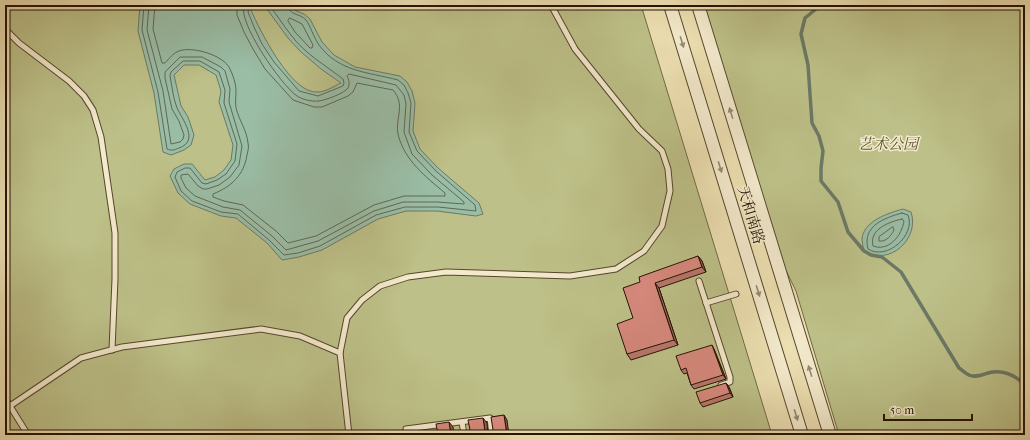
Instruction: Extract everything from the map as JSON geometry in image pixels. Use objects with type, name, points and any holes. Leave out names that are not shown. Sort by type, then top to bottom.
[{"type":"street","name":"天和南路","points":[[670,5],[802,435]]},
{"type":"street","name":"天和南路","points":[[698,5],[830,435]]},
{"type":"lane","points":[[349,435],[340,353],[347,318],[362,300],[380,286],[408,277],[446,272],[570,276],[616,269],[644,251],[662,226],[670,191],[668,169],[662,151],[640,129],[575,50],[551,5]]},
{"type":"lane","points":[[5,29],[19,43],[68,81],[84,96],[93,110],[101,137],[115,234],[112,350]]},
{"type":"lane","points":[[700,281],[731,380],[730,382],[717,386]]},
{"type":"lane","points":[[706,303],[736,294]]},
{"type":"lane","points":[[10,406],[81,358],[122,347],[261,329],[300,336],[340,353]]},
{"type":"lane","points":[[5,398],[28,435]]},
{"type":"lane","points":[[407,435],[406,429],[490,418],[492,435]]},
{"type":"lane","points":[[462,422],[464,435]]},
{"type":"green space","points":[[5,5],[641,5],[772,435],[5,435]]},
{"type":"green space","name":"艺术公园","points":[[702,5],[1025,5],[1025,435],[839,435],[796,291],[777,252]]},
{"type":"water","points":[[140,5],[256,5],[251,10],[269,46],[288,73],[298,83],[308,90],[321,92],[341,83],[321,69],[300,51],[288,38],[264,5],[291,5],[296,11],[304,14],[310,19],[322,42],[334,55],[355,67],[400,76],[407,82],[412,91],[415,103],[413,131],[420,149],[438,168],[479,203],[483,214],[476,216],[437,211],[406,211],[378,219],[322,250],[299,257],[282,260],[267,243],[236,218],[221,216],[190,204],[178,193],[170,176],[174,169],[184,164],[192,164],[205,180],[215,177],[224,170],[231,160],[233,145],[219,102],[221,91],[216,75],[199,65],[184,65],[174,75],[181,106],[188,117],[194,135],[191,145],[184,150],[171,155],[163,152],[154,93],[138,31]]},
{"type":"water","points":[[903,209],[911,212],[913,222],[907,240],[901,247],[893,253],[884,255],[874,255],[864,251],[862,238],[868,226],[878,218]]},
{"type":"building","points":[[698,256],[702,267],[655,283],[674,340],[627,354],[617,324],[633,318],[623,288],[640,282],[639,277]]},
{"type":"building","points":[[712,345],[723,375],[691,385],[686,368],[681,370],[676,356]]},
{"type":"building","points":[[726,383],[730,393],[700,403],[696,392]]},
{"type":"building","points":[[504,415],[507,435],[471,435],[468,420],[483,418],[485,431],[489,434],[493,430],[491,417]]},
{"type":"building","points":[[449,422],[451,435],[438,435],[436,424]]},
{"type":"waterway","points":[[825,5],[816,9],[805,18],[801,34],[808,65],[812,123],[819,136],[823,151],[821,181],[838,202],[848,232],[864,251],[871,255],[882,257],[901,272],[959,368],[971,376],[978,376],[993,372],[1003,372],[1017,378],[1025,385]]}]
